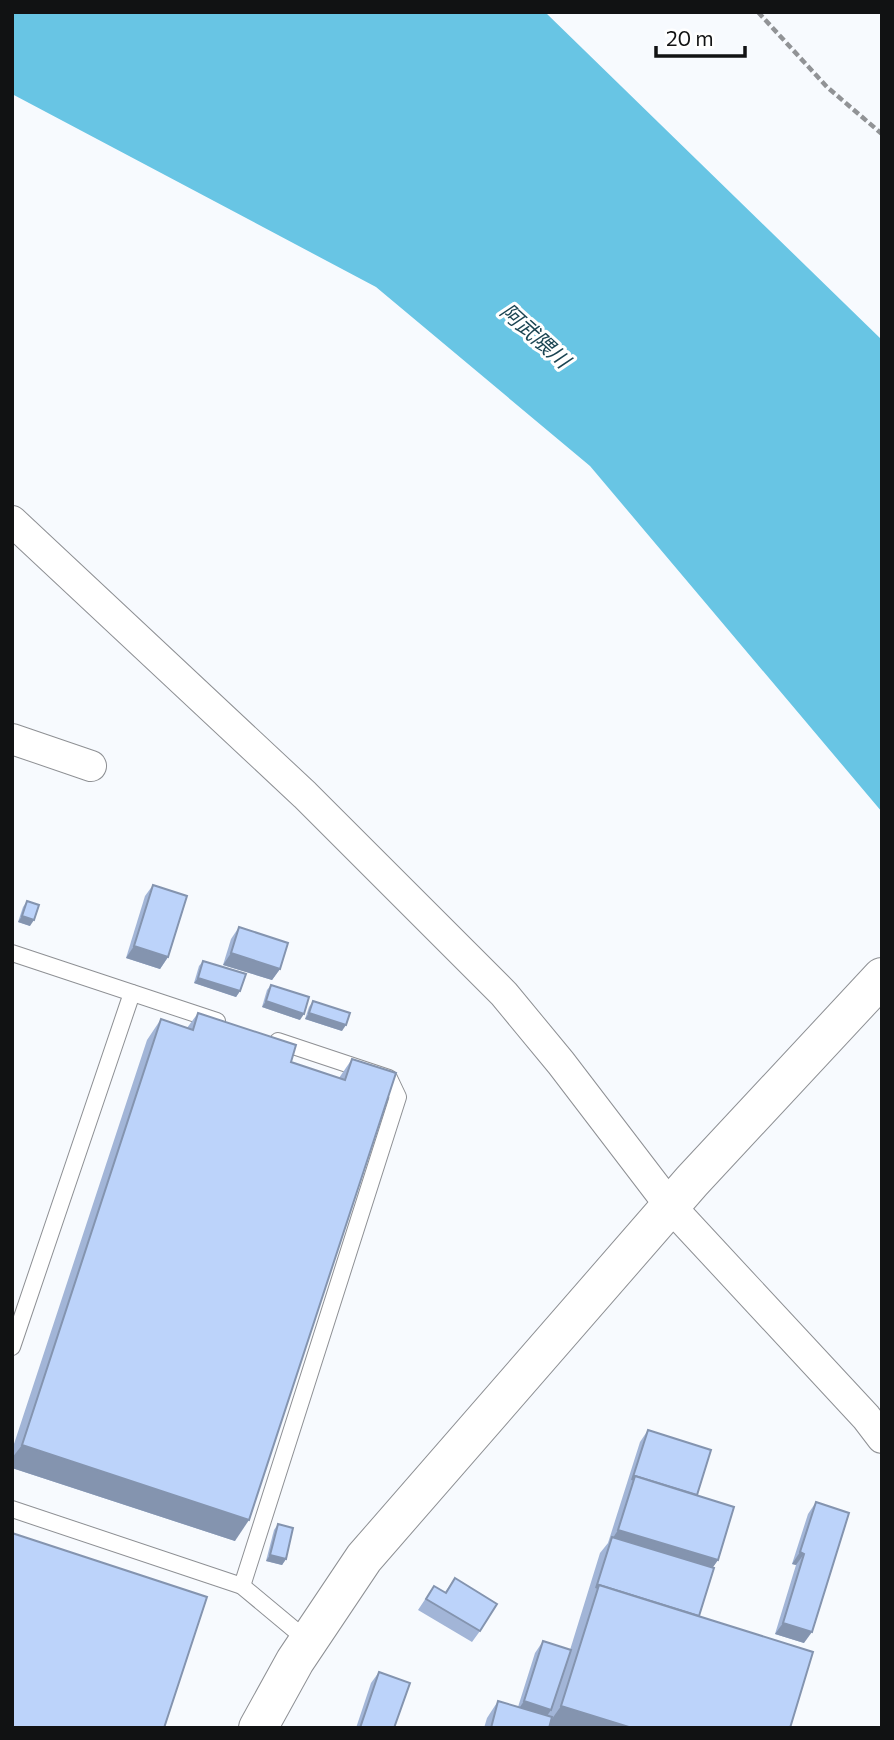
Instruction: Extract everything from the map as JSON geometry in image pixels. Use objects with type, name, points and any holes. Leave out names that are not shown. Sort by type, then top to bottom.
[{"type":"street","points":[[12,521],[305,795],[504,994],[561,1063],[681,1194],[882,1438]]},
{"type":"street","points":[[12,739],[91,766]]},
{"type":"street","points":[[258,1728],[308,1641],[363,1558],[681,1194],[882,977]]},
{"type":"lane","points":[[12,953],[235,1027]]},
{"type":"lane","points":[[12,1347],[132,993]]},
{"type":"lane","points":[[242,1586],[398,1097],[389,1078],[261,1035]]},
{"type":"lane","points":[[12,1509],[242,1586],[308,1641]]},
{"type":"path","points":[[758,12],[827,87],[882,134]]},
{"type":"water","name":"阿武隈川","points":[[12,12],[545,12],[882,340],[882,812],[590,466],[376,287],[12,94]]},
{"type":"building","points":[[153,885],[187,896],[168,957],[134,946]]},
{"type":"building","points":[[27,901],[39,905],[34,920],[22,916]]},
{"type":"building","points":[[239,927],[288,943],[280,969],[231,953]]},
{"type":"building","points":[[203,961],[246,974],[240,991],[198,978]]},
{"type":"building","points":[[271,985],[309,997],[304,1014],[266,1001]]},
{"type":"building","points":[[313,1001],[350,1013],[346,1025],[309,1013]]},
{"type":"building","points":[[198,1013],[296,1045],[291,1062],[345,1080],[352,1059],[396,1073],[249,1520],[22,1445],[161,1019],[193,1030]]},
{"type":"building","points":[[648,1430],[711,1450],[697,1495],[635,1476],[632,1480]]},
{"type":"building","points":[[635,1476],[734,1507],[718,1560],[618,1530]]},
{"type":"building","points":[[816,1502],[849,1513],[812,1632],[783,1623],[804,1554],[800,1552]]},
{"type":"building","points":[[278,1524],[293,1528],[286,1559],[270,1555]]},
{"type":"building","points":[[12,1533],[207,1597],[164,1728],[12,1728]]},
{"type":"building","points":[[612,1537],[714,1568],[699,1616],[599,1585],[596,1588]]},
{"type":"building","points":[[455,1578],[497,1604],[480,1631],[426,1599],[434,1586],[446,1593]]},
{"type":"building","points":[[599,1585],[813,1652],[790,1728],[632,1728],[561,1706]]},
{"type":"building","points":[[543,1641],[571,1650],[551,1710],[524,1701]]},
{"type":"building","points":[[379,1672],[410,1683],[394,1728],[360,1728]]},
{"type":"building","points":[[498,1701],[552,1717],[549,1728],[491,1728]]}]
